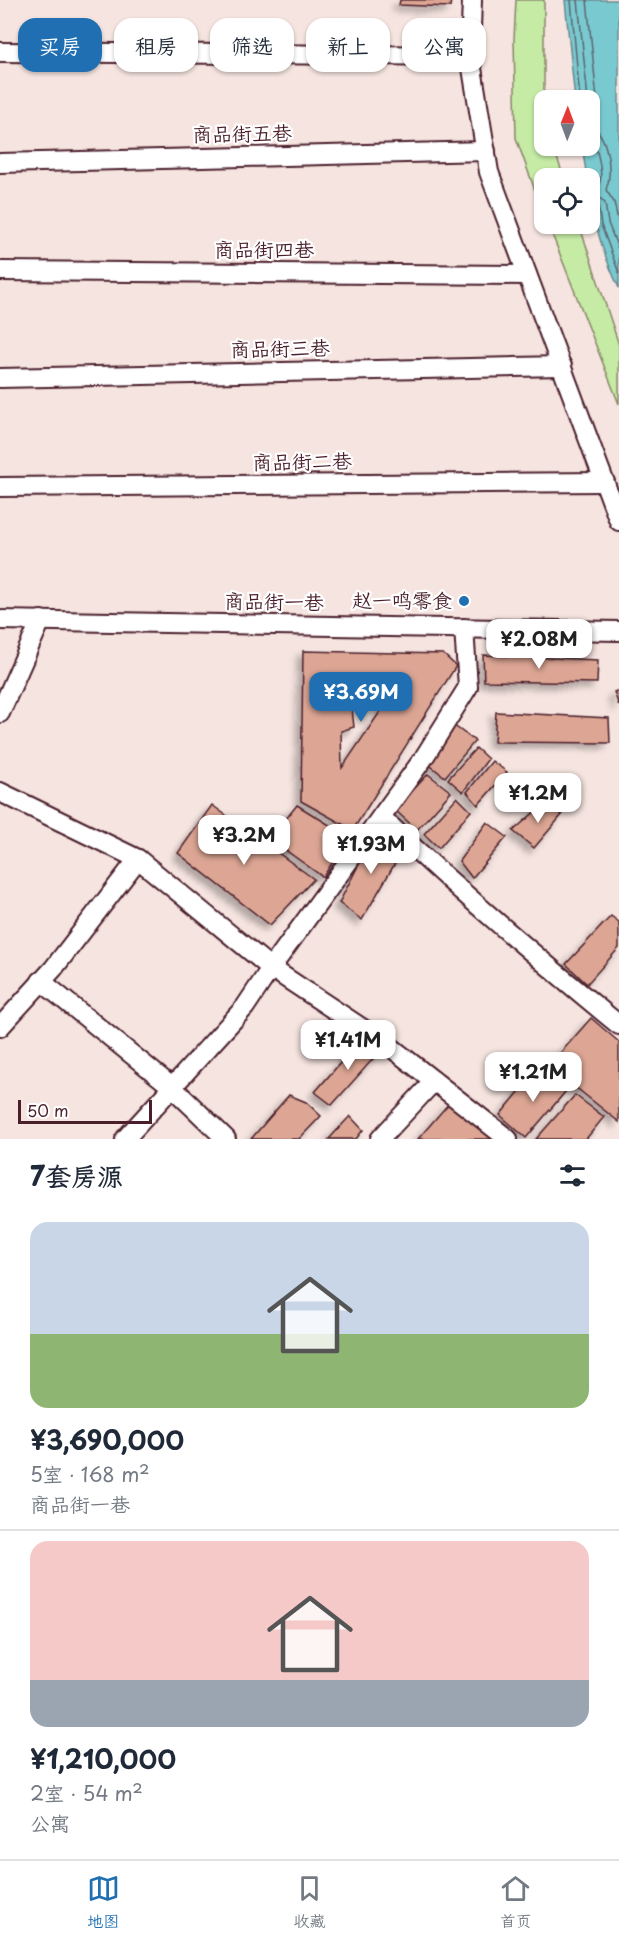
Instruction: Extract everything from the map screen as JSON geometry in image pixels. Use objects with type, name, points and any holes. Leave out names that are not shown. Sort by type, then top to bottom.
[{"type":"street","points":[[471,18],[472,0]]},
{"type":"street","points":[[0,52],[402,55]]},
{"type":"street","points":[[473,72],[489,172],[619,521]]},
{"type":"street","name":"商品街五巷","points":[[0,163],[486,151]]},
{"type":"street","name":"商品街四巷","points":[[0,271],[527,274]]},
{"type":"street","name":"商品街三巷","points":[[0,378],[562,366]]},
{"type":"street","name":"商品街二巷","points":[[0,487],[605,482]]},
{"type":"street","name":"商品街一巷","points":[[0,620],[619,631]]},
{"type":"street","points":[[0,713],[41,620]]},
{"type":"street","points":[[125,1139],[245,1007],[423,759],[468,687],[464,628]]},
{"type":"street","points":[[0,792],[138,859],[271,968],[392,1048],[508,1139]]},
{"type":"street","points":[[381,817],[452,883],[619,1025]]},
{"type":"street","points":[[0,1027],[41,981],[138,859]]},
{"type":"street","points":[[41,981],[172,1087],[225,1139]]},
{"type":"street","points":[[380,1139],[434,1081]]},
{"type":"green space","points":[[516,0],[544,0],[544,90],[534,90],[534,156],[556,156],[561,168],[534,168],[534,188],[516,138],[514,39]]},
{"type":"green space","points":[[552,234],[582,234],[619,345],[619,404]]},
{"type":"water","points":[[565,0],[619,0],[619,288],[599,234],[600,168],[585,168],[584,156],[600,156],[600,90],[574,90]]},
{"type":"building","points":[[400,0],[451,0],[450,7],[399,5]]},
{"type":"building","points":[[303,651],[443,654],[456,666],[353,830],[301,801]],"holes":[[[349,680],[401,681],[342,768],[341,731],[354,727]]]},
{"type":"building","points":[[483,655],[598,660],[597,683],[484,681]]},
{"type":"building","points":[[619,690],[619,706],[614,692]]},
{"type":"building","points":[[496,712],[609,718],[610,743],[494,742]]},
{"type":"building","points":[[453,725],[475,741],[445,777],[427,763]]},
{"type":"building","points":[[476,748],[488,759],[463,792],[448,779]]},
{"type":"building","points":[[492,761],[507,772],[478,805],[467,792]]},
{"type":"building","points":[[428,774],[451,792],[417,830],[395,810]]},
{"type":"building","points":[[457,797],[471,811],[439,848],[424,834]]},
{"type":"building","points":[[547,801],[562,815],[534,848],[513,831]]},
{"type":"building","points":[[212,805],[314,879],[270,925],[178,853]]},
{"type":"building","points":[[297,805],[349,837],[323,877],[270,839]]},
{"type":"building","points":[[487,822],[507,837],[472,878],[459,861]]},
{"type":"building","points":[[375,833],[404,848],[362,920],[339,903]]},
{"type":"building","points":[[611,916],[619,922],[619,948],[587,984],[566,964]]},
{"type":"building","points":[[591,1018],[619,1042],[619,1122],[549,1066]]},
{"type":"building","points":[[362,1038],[381,1050],[332,1105],[315,1092]]},
{"type":"building","points":[[538,1069],[566,1091],[526,1138],[500,1115]]},
{"type":"building","points":[[289,1095],[306,1102],[321,1116],[299,1139],[251,1139]]},
{"type":"building","points":[[575,1095],[604,1117],[586,1139],[536,1139]]},
{"type":"building","points":[[450,1102],[497,1139],[418,1139]]},
{"type":"building","points":[[350,1116],[363,1130],[356,1139],[329,1139]]},
{"type":"place","name":"赵一鸣零食","points":[[464,601]]}]
